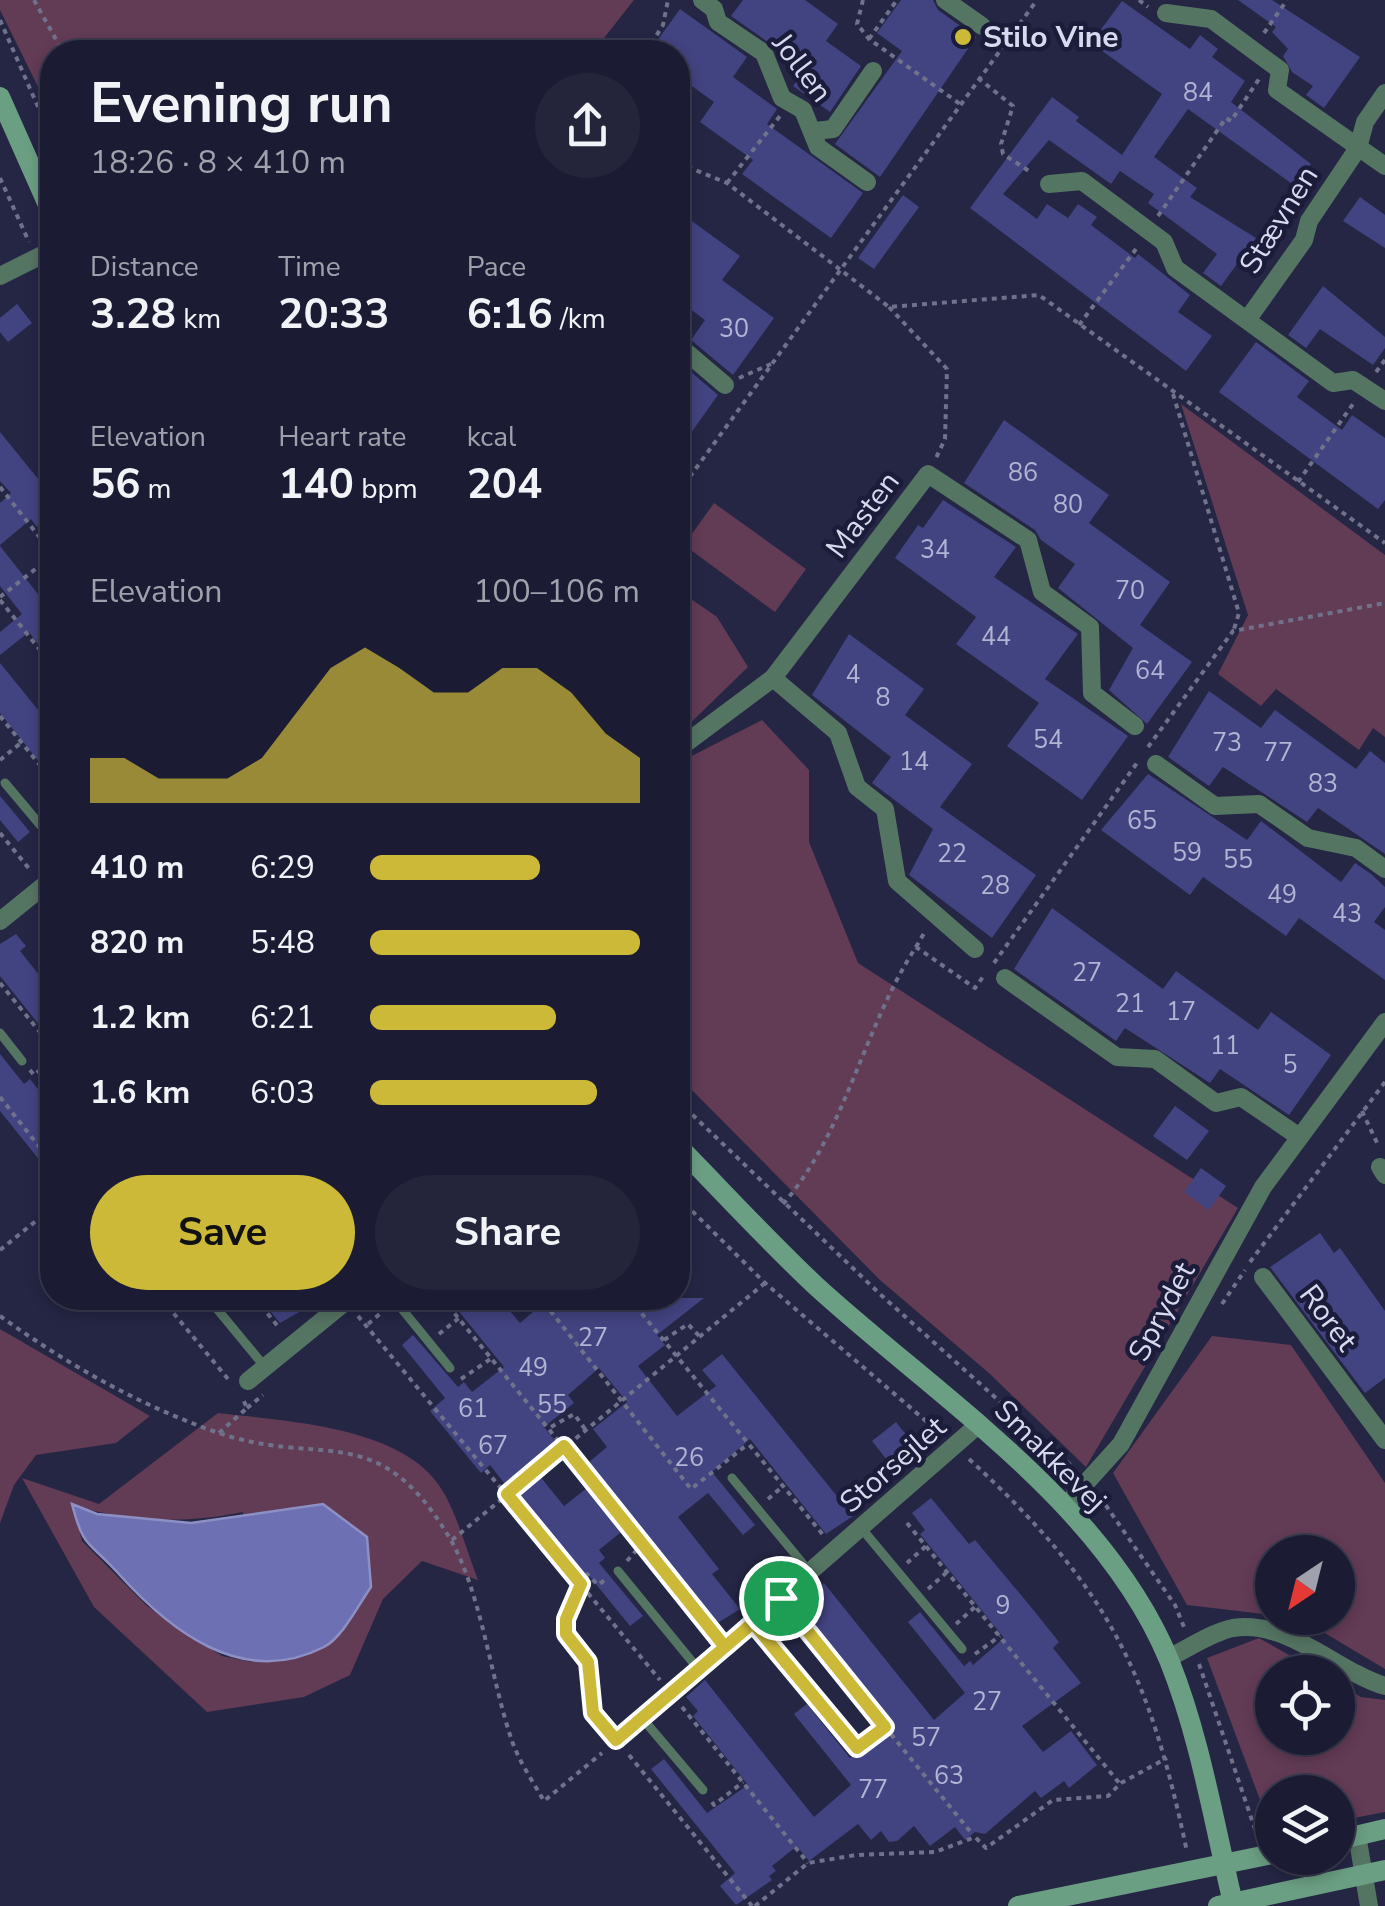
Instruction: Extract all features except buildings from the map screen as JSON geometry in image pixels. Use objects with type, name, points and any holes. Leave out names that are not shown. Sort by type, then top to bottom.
[{"type":"street","name":"Jollen","points":[[702,0],[714,9],[718,22],[764,53],[782,98],[803,110],[818,148],[867,182]]},
{"type":"street","points":[[945,0],[982,26]]},
{"type":"street","name":"Stævnen","points":[[1166,13],[1211,19],[1280,70],[1276,90],[1385,166]]},
{"type":"street","name":"Jollen","points":[[814,132],[833,129],[872,71]]},
{"type":"street","name":"Stævnen","points":[[1247,320],[1304,240],[1309,221],[1358,148],[1364,122],[1385,93]]},
{"type":"street","points":[[0,97],[40,187]]},
{"type":"street","name":"Stævnen","points":[[1049,184],[1082,181],[1164,242],[1175,268],[1333,383],[1354,380],[1385,401]]},
{"type":"street","points":[[0,276],[40,256]]},
{"type":"street","points":[[690,356],[726,384]]},
{"type":"street","name":"Masten","points":[[690,740],[773,678],[928,474],[1028,540],[1042,592],[1090,627],[1092,693],[1135,726]]},
{"type":"street","points":[[773,678],[838,733],[857,787],[885,809],[896,880],[975,948]]},
{"type":"street","points":[[1156,764],[1215,806],[1258,804],[1308,838],[1356,848],[1385,869]]},
{"type":"street","points":[[0,921],[40,889]]},
{"type":"street","points":[[1005,978],[1117,1056],[1156,1059],[1216,1103],[1241,1097],[1298,1136]]},
{"type":"street","name":"Sprydet","points":[[1066,1506],[1121,1444],[1218,1264],[1298,1136],[1385,1022]]},
{"type":"street","name":"Smakkevej","points":[[690,1158],[816,1285],[1066,1506],[1130,1592],[1168,1658],[1189,1720],[1224,1864],[1226,1904]]},
{"type":"street","name":"Roret","points":[[1263,1277],[1385,1440]]},
{"type":"street","points":[[238,1380],[265,1367],[335,1310]]},
{"type":"street","name":"Storsejlet","points":[[616,1740],[978,1425]]},
{"type":"street","points":[[1168,1658],[1231,1628],[1260,1628],[1288,1638],[1361,1679],[1385,1686]]},
{"type":"street","points":[[1355,1836],[1385,1829]]},
{"type":"street","points":[[1018,1906],[1255,1858]]},
{"type":"street","points":[[1355,1858],[1369,1906]]},
{"type":"street","points":[[1226,1904],[1385,1870]]},
{"type":"lane","points":[[5,784],[40,825]]},
{"type":"lane","points":[[0,1033],[22,1060]]},
{"type":"lane","points":[[218,1310],[265,1367]]},
{"type":"lane","points":[[403,1310],[450,1368]]},
{"type":"lane","points":[[732,1478],[811,1573]]},
{"type":"lane","points":[[862,1529],[962,1649]]},
{"type":"lane","points":[[618,1571],[698,1670]]},
{"type":"lane","points":[[753,1623],[846,1736]]},
{"type":"lane","points":[[642,1718],[702,1790]]},
{"type":"path","points":[[34,0],[57,40]]},
{"type":"path","points":[[654,40],[663,25],[668,0]]},
{"type":"path","points":[[863,0],[857,24],[869,39],[960,104]]},
{"type":"path","points":[[869,39],[897,0]]},
{"type":"path","points":[[690,476],[1037,0]]},
{"type":"path","points":[[1252,49],[1287,0]]},
{"type":"path","points":[[0,20],[40,112]]},
{"type":"path","points":[[1080,325],[1270,63]]},
{"type":"path","points":[[978,78],[1013,106],[1001,144],[1003,154],[1049,184]]},
{"type":"path","points":[[728,183],[790,101]]},
{"type":"path","points":[[690,169],[728,183],[840,267],[856,286],[889,308],[947,369],[945,439],[928,474]]},
{"type":"path","points":[[0,178],[40,247]]},
{"type":"path","points":[[889,308],[1039,295],[1385,543]]},
{"type":"path","points":[[726,384],[772,363]]},
{"type":"path","points":[[1173,394],[1239,613],[1233,631]]},
{"type":"path","points":[[1298,482],[1323,451],[1320,446],[1324,439]]},
{"type":"path","points":[[0,488],[40,539]]},
{"type":"path","points":[[40,564],[0,598],[40,650]]},
{"type":"path","points":[[0,716],[40,765]]},
{"type":"path","points":[[1135,726],[1156,736],[1156,764]]},
{"type":"path","points":[[0,760],[22,742]]},
{"type":"path","points":[[0,833],[40,875]]},
{"type":"path","points":[[782,1204],[804,1180],[827,1136],[889,988],[916,947],[975,988],[992,966],[975,948]]},
{"type":"path","points":[[0,983],[40,1032]]},
{"type":"path","points":[[1218,1309],[1385,1082]]},
{"type":"path","points":[[0,1098],[40,1148]]},
{"type":"path","points":[[1362,1110],[1382,1153],[1383,1171]]},
{"type":"path","points":[[690,1209],[765,1283],[1029,1514],[1106,1614],[1139,1676],[1167,1758],[1191,1871]]},
{"type":"path","points":[[0,1250],[40,1218]]},
{"type":"path","points":[[451,1540],[765,1283]]},
{"type":"path","points":[[172,1310],[238,1380],[247,1408]]},
{"type":"path","points":[[265,1310],[293,1344]]},
{"type":"path","points":[[368,1324],[383,1310]]},
{"type":"path","points":[[452,1310],[725,1647]]},
{"type":"path","points":[[550,1310],[692,1489],[748,1444]]},
{"type":"path","points":[[640,1310],[836,1551]]},
{"type":"path","points":[[346,1326],[360,1314],[808,1864]]},
{"type":"path","points":[[0,1316],[96,1379],[220,1433],[372,1457],[412,1483],[451,1540],[512,1744],[544,1801],[616,1740]]},
{"type":"path","points":[[429,1342],[459,1318]]},
{"type":"path","points":[[664,1340],[688,1324],[700,1337]]},
{"type":"path","points":[[450,1368],[463,1382],[492,1358]]},
{"type":"path","points":[[220,1433],[275,1385]]},
{"type":"path","points":[[550,1428],[574,1414],[585,1428]]},
{"type":"path","points":[[757,1508],[783,1486]]},
{"type":"path","points":[[907,1523],[1120,1784]]},
{"type":"path","points":[[898,1572],[926,1546]]},
{"type":"path","points":[[919,1597],[947,1572]]},
{"type":"path","points":[[581,1584],[566,1619],[566,1634],[588,1662],[593,1713],[754,1906],[808,1864],[856,1855],[935,1852],[975,1837]]},
{"type":"path","points":[[781,1598],[986,1848],[1054,1800],[1108,1796],[1120,1784],[1167,1758]]},
{"type":"path","points":[[948,1631],[976,1607]]},
{"type":"path","points":[[962,1649],[971,1658],[1000,1636]]},
{"type":"path","points":[[846,1736],[857,1748],[885,1727]]},
{"type":"path","points":[[702,1790],[714,1805],[742,1782]]},
{"type":"shaded area","points":[[0,0],[634,0],[602,40],[40,40],[40,91],[0,10]]},
{"type":"shaded area","points":[[1181,404],[1385,555],[1385,737],[1373,728],[1359,750],[1276,689],[1261,706],[1218,674],[1248,615]]},
{"type":"shaded area","points":[[714,503],[806,569],[775,612],[690,549],[690,537]]},
{"type":"shaded area","points":[[690,598],[717,617],[748,667],[690,723]]},
{"type":"shaded area","points":[[762,720],[809,770],[809,842],[858,963],[1238,1208],[1086,1467],[990,1374],[880,1280],[690,1088],[690,757]]},
{"type":"shaded area","points":[[0,1329],[150,1416],[116,1443],[36,1455],[14,1485],[0,1523]]},
{"type":"shaded area","points":[[1212,1336],[1291,1345],[1385,1483],[1385,1669],[1328,1635],[1355,1635],[1355,1535],[1255,1535],[1255,1613],[1187,1605],[1113,1473]]},
{"type":"shaded area","points":[[218,1413],[309,1424],[374,1440],[403,1453],[427,1471],[449,1503],[478,1580],[422,1561],[383,1599],[350,1675],[304,1697],[207,1712],[94,1607],[22,1478],[99,1504]],"holes":[[[73,1505],[114,1515],[157,1519],[243,1512],[252,1662],[222,1656],[147,1606],[82,1541]]]},
{"type":"shaded area","points":[[1259,1638],[1289,1655],[1255,1655],[1255,1755],[1355,1755],[1355,1693],[1385,1700],[1385,1812],[1355,1818],[1355,1775],[1255,1775],[1255,1786],[1207,1658]]},
{"type":"water","points":[[72,1504],[97,1514],[191,1523],[323,1504],[367,1537],[371,1587],[344,1629],[324,1647],[294,1658],[264,1661],[236,1657],[184,1632],[137,1594],[88,1543]]},
{"type":"place","name":"Stilo Vine","points":[[963,37]]},
{"type":"route","points":[[781,1598],[725,1647],[564,1446],[507,1494],[581,1584],[566,1619],[566,1634],[588,1662],[593,1713],[616,1740],[725,1647],[753,1623],[857,1748],[885,1727],[781,1598]]}]
